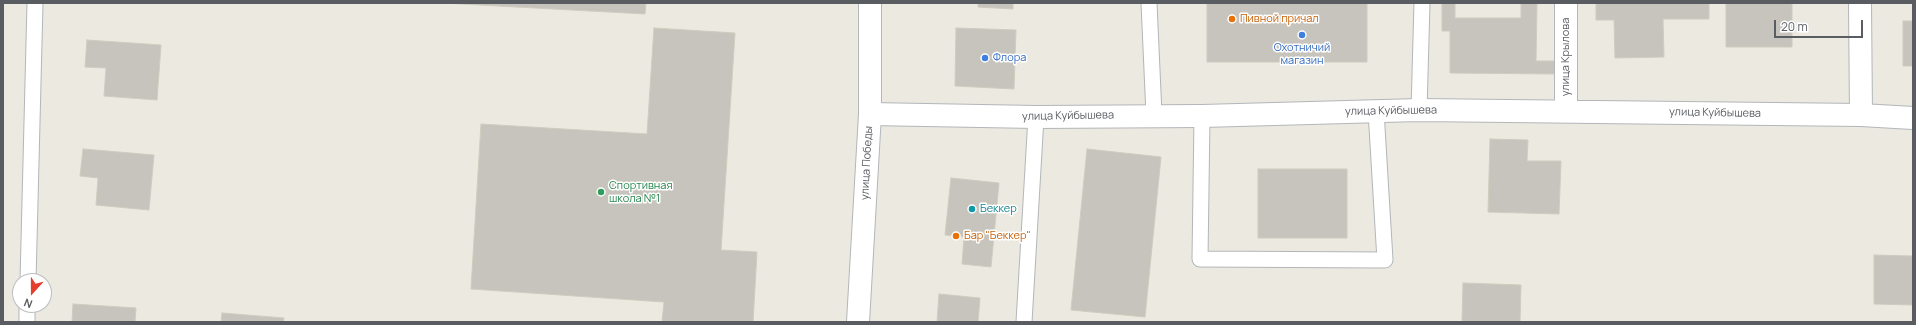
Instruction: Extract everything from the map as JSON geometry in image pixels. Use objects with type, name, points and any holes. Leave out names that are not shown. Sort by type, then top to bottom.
[{"type":"street","name":"улица Победы","points":[[858,322],[870,114],[870,3]]},
{"type":"street","name":"улица Крылова","points":[[1566,3],[1566,111]]},
{"type":"street","points":[[1860,3],[1862,115]]},
{"type":"street","name":"улица Куйбышева","points":[[870,114],[1036,117],[1154,115],[1202,116],[1419,110],[1862,115],[1913,118]]},
{"type":"lane","points":[[28,273],[35,3]]},
{"type":"lane","points":[[1148,3],[1154,115]]},
{"type":"lane","points":[[1419,110],[1422,3]]},
{"type":"lane","points":[[1202,116],[1200,259],[1385,260],[1376,111]]},
{"type":"lane","points":[[1024,322],[1036,117]]},
{"type":"building","points":[[443,3],[646,3],[645,14]]},
{"type":"building","points":[[978,3],[1013,3],[1013,9],[978,7]]},
{"type":"building","points":[[1207,3],[1367,3],[1367,62],[1207,62]]},
{"type":"building","points":[[1442,3],[1455,3],[1455,18],[1521,18],[1521,3],[1537,3],[1536,61],[1555,61],[1555,74],[1450,73],[1450,31],[1442,31]]},
{"type":"building","points":[[1596,3],[1709,3],[1709,19],[1663,19],[1664,57],[1615,58],[1614,20],[1596,20]]},
{"type":"building","points":[[1726,3],[1792,3],[1792,47],[1726,47]]},
{"type":"building","points":[[1903,21],[1913,21],[1913,66],[1903,66]]},
{"type":"building","name":"Спортивная школа №1","points":[[654,28],[735,33],[721,250],[757,252],[753,322],[662,322],[664,302],[471,289],[481,124],[647,134]]},
{"type":"building","name":"Флора","points":[[956,28],[1016,30],[1014,89],[955,86]]},
{"type":"building","points":[[87,40],[161,45],[157,100],[104,96],[106,68],[85,67]]},
{"type":"building","points":[[1490,139],[1528,140],[1527,161],[1561,161],[1559,214],[1488,212]]},
{"type":"building","points":[[83,149],[154,155],[149,210],[96,205],[98,178],[80,176]]},
{"type":"building","points":[[1087,149],[1161,157],[1145,317],[1071,310]]},
{"type":"building","points":[[1258,169],[1347,169],[1347,238],[1258,238]]},
{"type":"building","name":"Беккер","points":[[951,178],[999,183],[991,267],[962,264],[964,237],[945,235]]},
{"type":"building","points":[[1874,255],[1913,256],[1913,305],[1874,304]]},
{"type":"building","points":[[1463,283],[1521,285],[1520,322],[1462,322]]},
{"type":"building","points":[[939,294],[980,298],[978,322],[937,322]]},
{"type":"building","points":[[73,304],[136,308],[135,322],[72,322]]},
{"type":"building","points":[[222,313],[284,318],[283,322],[221,322]]},
{"type":"place","name":"Пивной причал","points":[[1232,19]]},
{"type":"place","name":"Охотничий магазин","points":[[1302,35]]},
{"type":"place","name":"Флора","points":[[985,58]]},
{"type":"place","name":"Спортивная школа №1","points":[[601,192]]},
{"type":"place","name":"Беккер","points":[[972,209]]},
{"type":"place","name":"Бар \"Беккер\"","points":[[956,236]]}]
